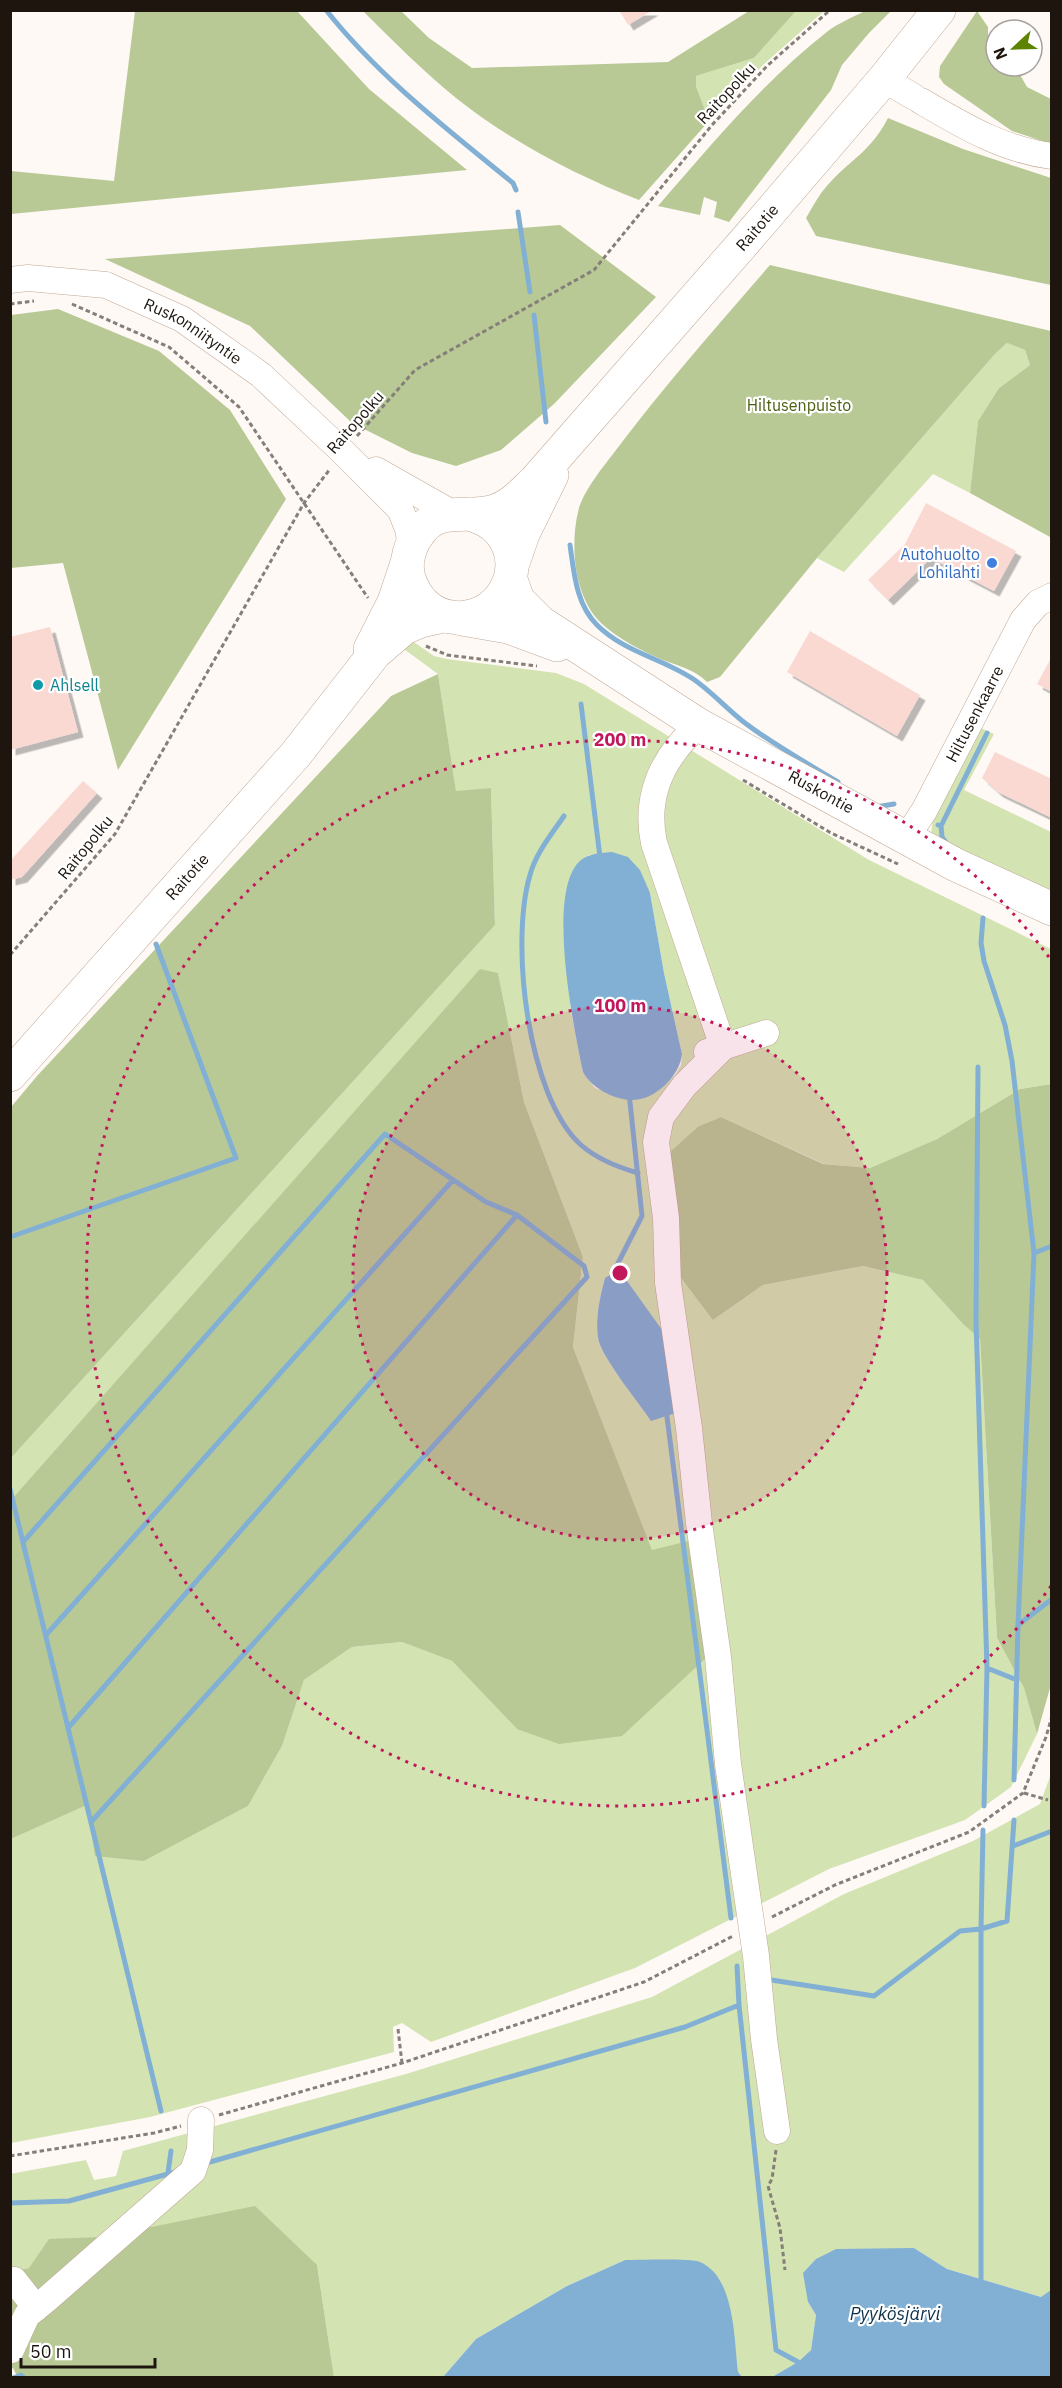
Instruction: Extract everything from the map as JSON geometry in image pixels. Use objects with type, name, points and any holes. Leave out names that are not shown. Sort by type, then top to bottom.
[{"type":"main road","name":"Raitotie","points":[[461,513],[486,514],[497,511],[514,501],[542,474],[884,80],[939,10]]},
{"type":"main road","name":"Raitotie","points":[[512,572],[538,502],[570,439]]},
{"type":"main road","points":[[461,513],[486,520],[500,532],[509,547],[512,572],[503,596],[492,608],[477,616],[452,617],[429,609],[417,597],[409,581],[409,554],[420,530],[435,519],[461,513]]},
{"type":"main road","name":"Raitotie","points":[[10,1075],[296,754],[375,653],[396,621],[400,587],[409,554]]},
{"type":"main road","name":"Ruskontie","points":[[512,572],[518,600],[540,622],[699,725],[902,851],[956,865],[1052,909]]},
{"type":"main road","name":"Raitotie","points":[[396,621],[452,617]]},
{"type":"main road","name":"Ruskontie","points":[[452,617],[508,627],[600,661]]},
{"type":"street","points":[[884,80],[965,127],[1009,147],[1028,153],[1052,156]]},
{"type":"street","name":"Ruskonniityntie","points":[[10,280],[27,278],[106,285],[182,319],[261,375],[400,509],[408,529],[409,554]]},
{"type":"street","name":"Ruskonniityntie","points":[[343,452],[461,513]]},
{"type":"street","name":"Hiltusenkaarre","points":[[902,851],[1023,620],[1038,603],[1052,596]]},
{"type":"street","points":[[699,725],[680,741],[660,775],[650,807],[649,823],[723,1047]]},
{"type":"street","points":[[687,1058],[766,1033]]},
{"type":"street","points":[[723,1047],[684,1086],[661,1117],[656,1142],[666,1218],[668,1282],[689,1428],[699,1522],[718,1657],[728,1764],[777,2131]]},
{"type":"street","points":[[11,2350],[27,2315],[193,2171],[200,2150],[201,2120]]},
{"type":"street","points":[[14,2280],[36,2308]]},
{"type":"path","name":"Raitopolku","points":[[10,955],[115,834],[304,503],[343,452],[415,370],[594,270],[712,125],[767,66],[830,10]]},
{"type":"path","points":[[10,304],[40,301]]},
{"type":"path","points":[[70,303],[170,347],[239,407],[370,600],[428,648],[447,655],[546,667]]},
{"type":"path","points":[[740,778],[831,833],[902,851]]},
{"type":"path","points":[[10,2156],[154,2133],[402,2063],[644,1982],[835,1885],[969,1832],[1023,1793],[1052,1716]]},
{"type":"path","points":[[1023,1793],[1048,1800]]},
{"type":"path","points":[[398,2030],[402,2063]]},
{"type":"path","points":[[777,2131],[776,2157],[768,2186],[780,2228],[785,2270]]},
{"type":"green space","points":[[135,11],[297,11],[369,89],[467,170],[11,214],[11,171],[114,181]]},
{"type":"green space","points":[[363,11],[401,11],[429,38],[472,68],[668,62],[749,11],[796,11],[754,58],[696,76],[696,86],[709,121],[639,200],[567,168],[498,129],[444,88]]},
{"type":"green space","points":[[796,11],[824,11],[764,64],[709,121],[696,86],[696,76],[754,58]]},
{"type":"green space","points":[[865,11],[891,11],[842,65],[831,90],[729,222],[714,217],[717,202],[704,197],[700,215],[658,206],[739,114],[804,50],[828,31]]},
{"type":"green space","points":[[977,11],[984,21],[984,78],[1022,78],[1027,87],[1051,99],[1051,144],[1012,131],[944,84],[939,77],[940,66]]},
{"type":"green space","points":[[888,118],[963,149],[1051,178],[1051,285],[816,236],[806,218],[815,202],[835,178],[874,140]]},
{"type":"green space","points":[[560,225],[656,297],[554,404],[501,450],[456,466],[412,453],[352,423],[250,326],[105,259]]},
{"type":"green space","name":"Hiltusenpuisto","points":[[770,265],[1051,331],[1051,542],[1050,537],[970,493],[978,421],[999,388],[1030,365],[1025,350],[1007,343],[817,558],[720,677],[707,682],[692,671],[630,644],[601,623],[585,599],[576,570],[574,540],[576,525],[580,504],[600,471],[672,379]]},
{"type":"green space","points":[[58,309],[159,351],[230,410],[286,499],[118,770],[63,563],[11,568],[11,315]]},
{"type":"green space","points":[[1007,343],[1025,350],[1030,365],[999,388],[978,421],[970,493],[933,474],[844,572],[817,558],[995,354]]},
{"type":"green space","points":[[405,636],[434,656],[556,673],[584,684],[869,860],[1051,949],[1051,1084],[1020,1089],[937,1139],[870,1168],[824,1164],[721,1117],[699,1126],[713,1320],[763,1285],[863,1266],[923,1280],[963,1324],[980,1339],[997,1638],[1024,1688],[1037,1734],[1011,1787],[965,1820],[829,1869],[635,1968],[431,2042],[402,2023],[393,2027],[394,2052],[150,2117],[11,2143],[11,1839],[87,1805],[144,1861],[248,1806],[282,1746],[304,1680],[352,1647],[402,1642],[452,1661],[517,1729],[695,1539],[652,1551],[573,1347],[583,1257],[524,1102],[498,973],[480,970],[11,1500],[11,1458],[495,925],[491,788],[456,792],[438,674],[397,644]],"holes":[[[612,852],[650,893],[664,973],[682,1054],[681,1065],[675,1075],[660,1089],[645,1097],[630,1100],[595,1088],[583,1072],[571,1012],[566,953],[575,867],[589,855]],[[605,1278],[682,1411],[651,1420],[606,1356],[598,1338],[597,1323]]]},
{"type":"green space","points":[[438,674],[456,791],[491,788],[495,925],[11,1458],[11,1107],[37,1076],[391,696]]},
{"type":"green space","points":[[981,728],[994,734],[964,790],[1051,832],[1051,899],[931,834],[933,817]]},
{"type":"green space","points":[[480,969],[498,973],[524,1102],[583,1257],[573,1347],[652,1550],[696,1539],[707,1657],[622,1736],[559,1744],[517,1729],[452,1661],[402,1642],[352,1647],[304,1680],[282,1746],[248,1806],[144,1861],[95,1856],[87,1805],[11,1839],[11,1500]]},
{"type":"green space","points":[[1051,1084],[1052,1681],[1037,1734],[1024,1688],[997,1638],[980,1339],[963,1324],[923,1280],[863,1266],[763,1285],[713,1320],[663,1254],[670,1152],[699,1126],[721,1117],[823,1164],[870,1168],[937,1139],[1020,1089]]},
{"type":"green space","points":[[1051,1774],[1052,2290],[1041,2297],[947,2269],[914,2248],[808,2302],[816,2315],[811,2350],[798,2362],[772,2377],[742,2377],[625,2260],[567,2286],[476,2339],[443,2377],[334,2377],[317,2265],[29,2268],[11,2272],[10,2174],[86,2160],[94,2180],[116,2176],[123,2151],[406,2074],[652,1997],[844,1894],[973,1841],[1040,1804]]},
{"type":"green space","points":[[255,2206],[317,2265],[334,2377],[18,2378],[13,2368],[11,2369],[11,2272],[29,2268],[49,2239],[102,2237]]},
{"type":"water","points":[[612,852],[628,857],[640,870],[650,893],[664,973],[682,1054],[671,1079],[656,1092],[638,1100],[622,1099],[609,1094],[596,1087],[583,1072],[565,961],[563,929],[565,899],[570,876],[584,858]]},
{"type":"water","points":[[613,1273],[627,1281],[670,1341],[682,1411],[651,1421],[613,1368],[601,1346],[597,1331],[600,1300],[605,1278]]},
{"type":"water","name":"Pyykösjärvi","points":[[914,2248],[947,2269],[1041,2297],[1051,2290],[1051,2377],[772,2377],[798,2362],[811,2350],[816,2315],[808,2302],[803,2273],[816,2259],[836,2249]]},
{"type":"water","points":[[625,2260],[695,2261],[712,2270],[720,2281],[731,2310],[738,2372],[742,2377],[443,2377],[476,2339],[567,2286]]},
{"type":"building","points":[[619,10],[653,10],[628,25]]},
{"type":"building","points":[[926,503],[1016,551],[994,591],[931,558],[888,600],[868,580],[905,544]]},
{"type":"building","name":"Ahlsell","points":[[50,627],[78,732],[10,750],[10,637]]},
{"type":"building","points":[[810,631],[920,695],[897,736],[787,672]]},
{"type":"building","points":[[1052,656],[1052,692],[1037,684]]},
{"type":"building","points":[[995,752],[1052,779],[1052,818],[998,792],[982,778]]},
{"type":"building","points":[[83,781],[97,793],[22,877],[10,880],[10,861]]},
{"type":"waterway","points":[[326,10],[368,58],[391,80],[513,183],[516,190]]},
{"type":"waterway","points":[[518,212],[530,292]]},
{"type":"waterway","points":[[534,315],[546,422]]},
{"type":"waterway","points":[[570,545],[575,577],[584,608],[608,635],[684,673],[756,731],[838,782]]},
{"type":"waterway","points":[[581,704],[600,857]]},
{"type":"waterway","points":[[941,826],[987,733]]},
{"type":"waterway","points":[[876,807],[894,804]]},
{"type":"waterway","points":[[564,816],[536,859],[524,904],[523,977],[536,1056],[547,1092],[562,1122],[581,1145],[615,1165],[638,1173]]},
{"type":"waterway","points":[[938,825],[941,826],[942,837],[947,844]]},
{"type":"waterway","points":[[983,918],[981,943],[984,961],[1005,1025],[1012,1061],[1034,1253],[1018,1625],[1014,1780]]},
{"type":"waterway","points":[[10,1237],[236,1158],[156,944]]},
{"type":"waterway","points":[[978,1067],[976,1321],[987,1668],[984,1806]]},
{"type":"waterway","points":[[612,1280],[613,1273],[642,1216],[629,1093]]},
{"type":"waterway","points":[[23,1542],[385,1134],[486,1202],[517,1215],[584,1266],[587,1277],[91,1822]]},
{"type":"waterway","points":[[46,1635],[453,1180]]},
{"type":"waterway","points":[[68,1728],[517,1215]]},
{"type":"waterway","points":[[1034,1253],[1052,1246]]},
{"type":"waterway","points":[[666,1409],[731,1918]]},
{"type":"waterway","points":[[10,1489],[161,2111]]},
{"type":"waterway","points":[[1018,1625],[1052,1599]]},
{"type":"waterway","points":[[987,1668],[1017,1680]]},
{"type":"waterway","points":[[765,1979],[874,1996],[960,1931],[981,1929],[1007,1921],[1014,1820]]},
{"type":"waterway","points":[[981,2279],[983,1830]]},
{"type":"waterway","points":[[1013,1846],[1052,1831]]},
{"type":"waterway","points":[[737,1966],[739,2005],[776,2350],[798,2362]]},
{"type":"waterway","points":[[203,2164],[685,2027],[739,2005]]},
{"type":"waterway","points":[[168,2173],[171,2151]]},
{"type":"waterway","points":[[10,2203],[69,2201],[179,2171]]},
{"type":"waterway","points":[[13,2378],[21,2375],[24,2378]]},
{"type":"place","name":"Autohuolto Lohilahti","points":[[992,563]]},
{"type":"place","name":"Ahlsell","points":[[38,685]]}]
